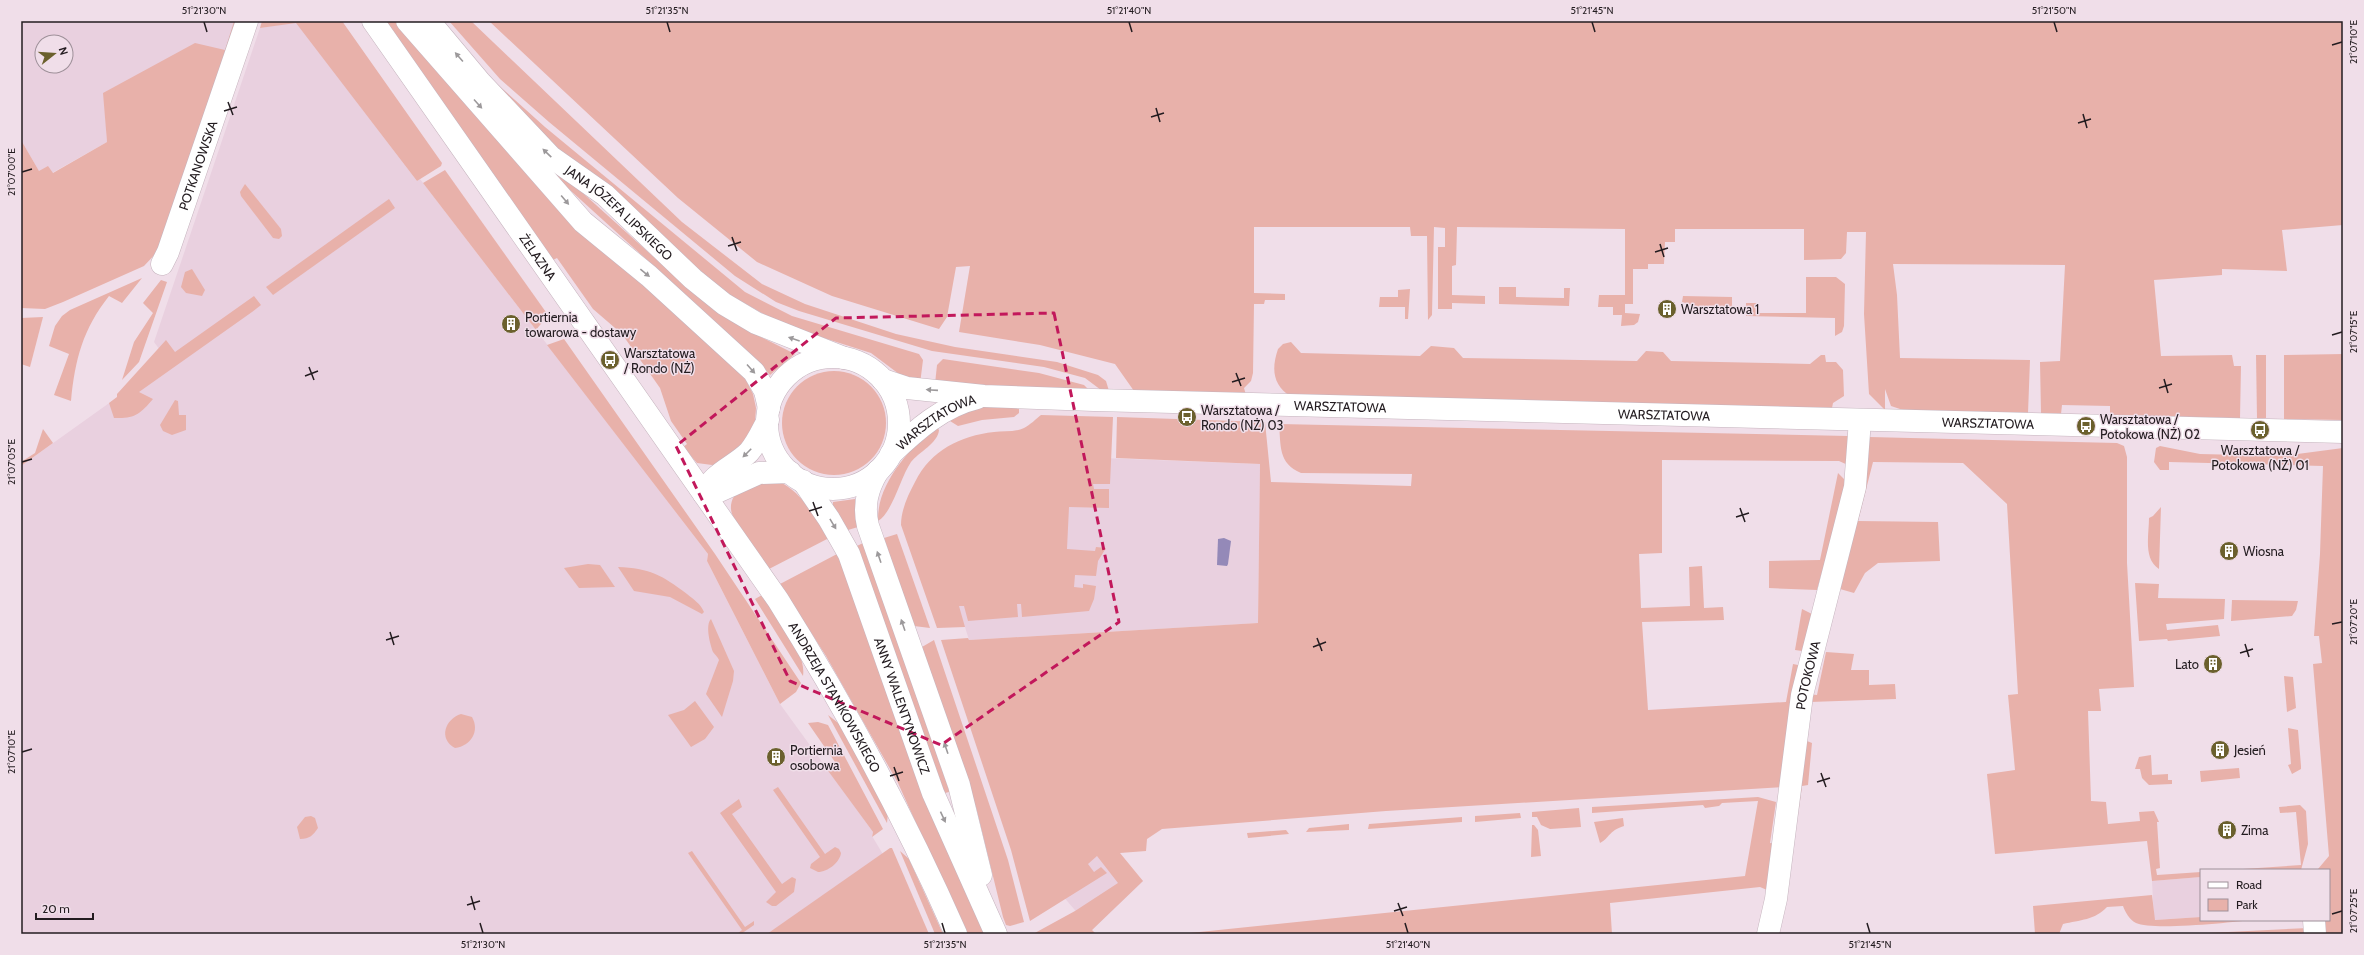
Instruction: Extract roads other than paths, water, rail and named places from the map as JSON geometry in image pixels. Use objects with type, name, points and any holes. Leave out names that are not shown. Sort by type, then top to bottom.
[{"type":"street","name":"POTKANOWSKA","points":[[162,264],[247,21]]},
{"type":"street","name":"ŻELAZNA","points":[[373,21],[704,494]]},
{"type":"street","name":"JANA JÓZEFA LIPSKIEGO","points":[[407,21],[583,222],[649,276],[754,372],[763,386],[768,414]]},
{"type":"street","name":"JANA JÓZEFA LIPSKIEGO","points":[[429,21],[480,82],[551,157],[605,195],[704,288],[735,311],[766,328],[844,358]]},
{"type":"street","points":[[822,358],[844,358],[868,367],[883,380],[896,403],[899,420],[897,438],[891,454],[878,471],[863,482],[837,488],[819,487],[796,476],[759,473],[749,476],[717,492],[704,494],[706,487],[716,476],[749,452],[768,414],[777,388],[797,368],[822,358]]},
{"type":"street","name":"WARSZTATOWA","points":[[883,380],[907,388],[984,396],[1180,403],[2343,432]]},
{"type":"street","name":"WARSZTATOWA","points":[[891,454],[936,415],[962,402],[984,396]]},
{"type":"street","points":[[768,414],[773,448],[796,476]]},
{"type":"street","name":"POTOKOWA","points":[[1768,934],[1776,899],[1800,708],[1855,487],[1860,420]]},
{"type":"street","name":"ANNY WALENTYNOWICZ","points":[[878,471],[867,495],[865,512],[868,526],[959,785],[996,934]]},
{"type":"street","name":"ANNY WALENTYNOWICZ","points":[[796,476],[829,519],[849,554],[933,793],[996,934]]},
{"type":"street","name":"ANDRZEJA STANIKOWSKIEGO","points":[[704,494],[778,600],[830,685],[895,802],[956,934]]},
{"type":"street","points":[[2314,921],[2315,934]]},
{"type":"place","name":"Warsztatowa 1","points":[[1667,309]]},
{"type":"place","name":"Portiernia towarowa - dostawy","points":[[511,324]]},
{"type":"place","name":"Warsztatowa / Rondo (NŻ)","points":[[610,360]]},
{"type":"place","name":"Warsztatowa / Rondo (NŻ) 03","points":[[1187,417]]},
{"type":"place","name":"Warsztatowa / Potokowa (NŻ) 02","points":[[2086,426]]},
{"type":"place","name":"Warsztatowa / Potokowa (NŻ) 01","points":[[2260,430]]},
{"type":"place","name":"Wiosna","points":[[2229,551]]},
{"type":"place","name":"Lato","points":[[2213,664]]},
{"type":"place","name":"Jesień","points":[[2220,750]]},
{"type":"place","name":"Portiernia osobowa","points":[[776,757]]},
{"type":"place","name":"Zima","points":[[2227,830]]}]
